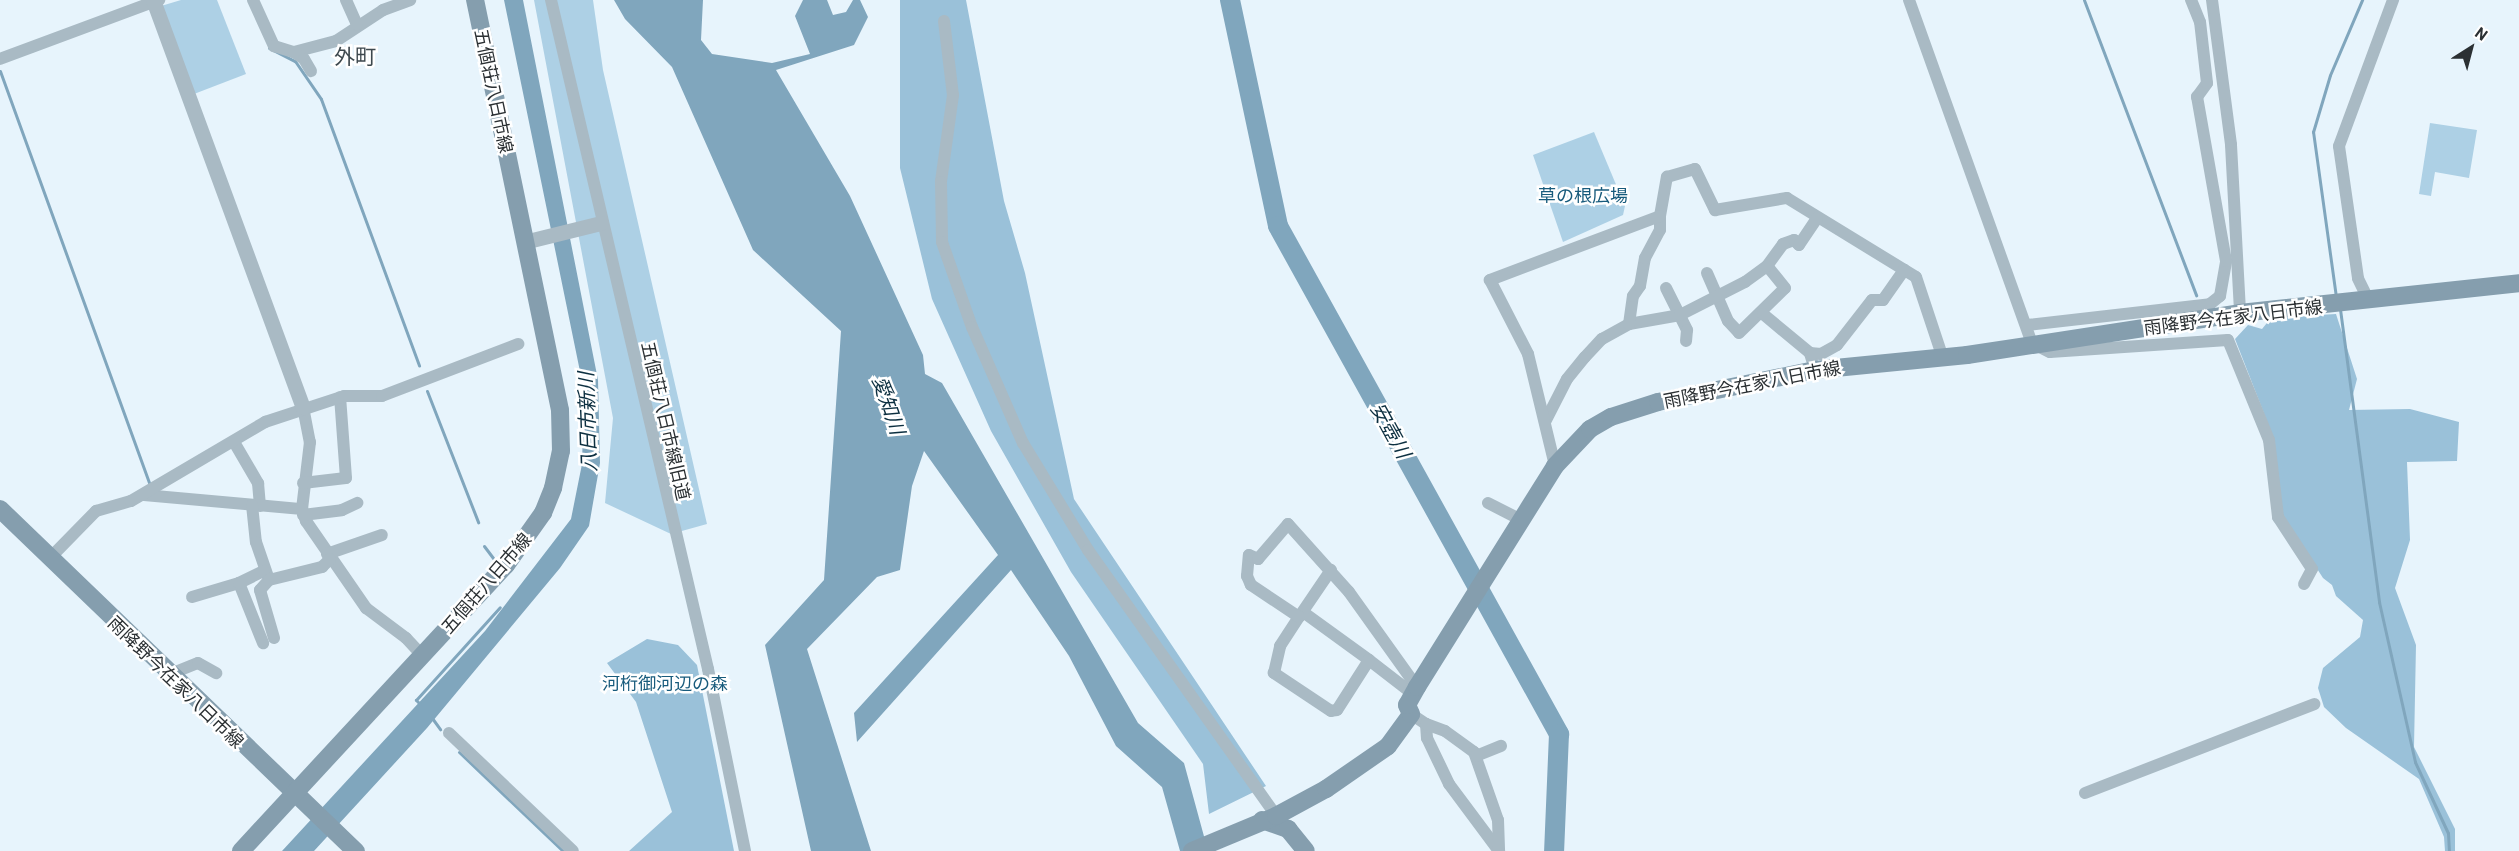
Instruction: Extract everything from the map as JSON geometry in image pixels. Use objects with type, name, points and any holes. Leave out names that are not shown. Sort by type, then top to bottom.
[{"type":"main road","name":"五個荘八日市線","points":[[241,851],[297,798],[422,655],[526,541],[554,488],[561,451],[560,410],[532,240],[475,0]]},
{"type":"main road","name":"雨降野今在家八日市線","points":[[1192,851],[1269,818],[1326,789],[1388,746],[1418,719],[1407,705],[1520,519],[1555,466],[1590,429],[1627,411],[1812,362],[1942,355],[2240,313],[2369,301],[2519,283]]},
{"type":"main road","name":"雨降野今在家八日市線","points":[[0,509],[168,675],[351,847]]},
{"type":"main road","points":[[1269,818],[1288,829],[1306,851]]},
{"type":"street","points":[[253,0],[274,46],[294,52],[304,59],[311,71]]},
{"type":"street","points":[[346,0],[357,25]]},
{"type":"street","points":[[294,52],[336,42],[357,25],[410,0]]},
{"type":"street","name":"五個荘八日市線旧道","points":[[551,0],[595,224],[708,669],[745,851]]},
{"type":"street","points":[[1909,0],[2032,343],[2050,352],[2228,340],[2269,440],[2278,517],[2313,569],[2304,584]]},
{"type":"street","points":[[2027,325],[2210,304],[2220,296],[2226,261],[2197,97],[2207,83],[2200,22],[2191,0]]},
{"type":"street","points":[[2212,0],[2232,156],[2240,313]]},
{"type":"street","points":[[2369,301],[2358,278],[2339,146],[2393,0]]},
{"type":"street","points":[[0,59],[156,1],[303,407],[310,442],[303,483],[302,512],[329,556],[366,608],[406,638],[422,655]]},
{"type":"street","points":[[944,21],[953,94],[942,182],[942,242],[972,327],[1023,443],[1088,550],[1269,818]]},
{"type":"street","points":[[1629,324],[1633,296],[1640,286],[1645,258],[1660,230],[1666,177],[1695,169],[1715,210],[1787,198],[1916,277],[1942,355]]},
{"type":"street","points":[[1555,466],[1528,354],[1490,280],[1660,216]]},
{"type":"street","points":[[1545,423],[1567,379],[1602,339],[1629,324],[1680,315],[1717,297],[1767,266],[1783,244],[1794,240],[1800,245],[1817,218]]},
{"type":"street","points":[[532,240],[595,224]]},
{"type":"street","points":[[1707,273],[1728,321],[1739,333],[1763,314],[1785,288],[1767,266]]},
{"type":"street","points":[[1763,314],[1812,362],[1837,345],[1872,300],[1883,300],[1904,270]]},
{"type":"street","points":[[1666,288],[1680,315],[1686,341]]},
{"type":"street","points":[[50,558],[96,511],[144,495],[265,422],[303,407],[340,397],[382,396],[518,344]]},
{"type":"street","points":[[303,483],[346,478],[340,397]]},
{"type":"street","points":[[234,442],[258,483],[256,506],[267,575],[260,590],[268,640],[239,583]]},
{"type":"street","points":[[144,495],[302,512],[342,510],[357,503]]},
{"type":"street","points":[[1488,503],[1520,519]]},
{"type":"street","points":[[1288,524],[1330,570],[1415,691],[1301,615],[1251,585],[1247,576],[1250,555],[1258,559],[1288,524]]},
{"type":"street","points":[[192,597],[267,575],[322,567],[329,556],[382,535]]},
{"type":"street","points":[[1330,570],[1280,646],[1274,673],[1297,691],[1331,711],[1337,710],[1369,660]]},
{"type":"street","points":[[168,675],[198,663],[216,673]]},
{"type":"street","points":[[2085,793],[2314,704]]},
{"type":"street","points":[[1418,719],[1445,731],[1476,756],[1498,820],[1499,851]]},
{"type":"street","points":[[1418,719],[1449,784],[1499,851]]},
{"type":"street","points":[[450,733],[573,851]]},
{"type":"street","points":[[1476,756],[1502,746]]},
{"type":"green space","points":[[181,0],[217,0],[246,74],[194,94],[161,6]]},
{"type":"green space","points":[[534,0],[593,0],[603,70],[707,524],[671,534],[605,503],[613,418]]},
{"type":"green space","points":[[900,0],[966,0],[1004,201],[1025,273],[1074,499],[1266,786],[1209,814],[1203,764],[1071,572],[991,431],[932,299],[900,168]]},
{"type":"green space","points":[[2430,123],[2477,130],[2469,178],[2435,172],[2431,196],[2419,194]]},
{"type":"green space","name":"草の根広場","points":[[1594,132],[1625,206],[1623,215],[1563,242],[1533,155]]},
{"type":"green space","points":[[2336,314],[2357,379],[2349,410],[2410,409],[2459,422],[2457,461],[2407,462],[2410,540],[2395,588],[2416,645],[2414,747],[2455,829],[2455,851],[2445,851],[2444,837],[2419,779],[2346,728],[2324,707],[2318,688],[2323,668],[2360,637],[2363,620],[2336,596],[2332,585],[2323,578],[2281,513],[2272,434],[2235,339],[2248,325],[2262,329],[2271,318]]},
{"type":"green space","name":"河桁御河辺の森","points":[[647,639],[678,645],[697,665],[734,851],[629,851],[672,812],[636,702],[607,663]]},
{"type":"water","name":"八日市新川","points":[[504,0],[523,0],[598,380],[600,463],[589,526],[560,568],[427,728],[314,851],[282,851],[485,631],[571,519],[582,464],[584,391]]},
{"type":"water","name":"愛知川","points":[[614,0],[703,0],[701,40],[712,54],[772,63],[810,54],[795,16],[803,0],[827,0],[833,15],[846,12],[853,0],[860,0],[868,17],[854,45],[776,70],[850,196],[923,355],[925,374],[942,383],[1138,723],[1184,763],[1208,851],[1180,851],[1162,787],[1116,746],[1069,656],[1011,570],[857,742],[854,713],[998,555],[924,451],[912,486],[900,570],[877,577],[807,649],[871,851],[811,851],[765,645],[824,580],[841,331],[753,250],[672,67],[625,19]]},
{"type":"waterway","name":"安壺川","points":[[1230,0],[1278,226],[1559,734],[1554,851]]},
{"type":"waterway","points":[[2084,0],[2196,295]]},
{"type":"waterway","points":[[2336,297],[2313,132],[2330,75],[2362,0]]},
{"type":"waterway","points":[[269,48],[295,61],[321,99],[419,366]]},
{"type":"waterway","points":[[0,71],[149,483]]},
{"type":"waterway","points":[[2340,309],[2379,602],[2415,762],[2448,833],[2449,851]]},
{"type":"waterway","points":[[427,391],[478,522]]},
{"type":"waterway","points":[[484,546],[497,563]]},
{"type":"waterway","points":[[420,704],[416,700],[500,607]]},
{"type":"waterway","points":[[432,718],[440,729]]},
{"type":"waterway","points":[[459,752],[563,851]]},
{"type":"district","name":"外町","points":[[355,56]]}]
